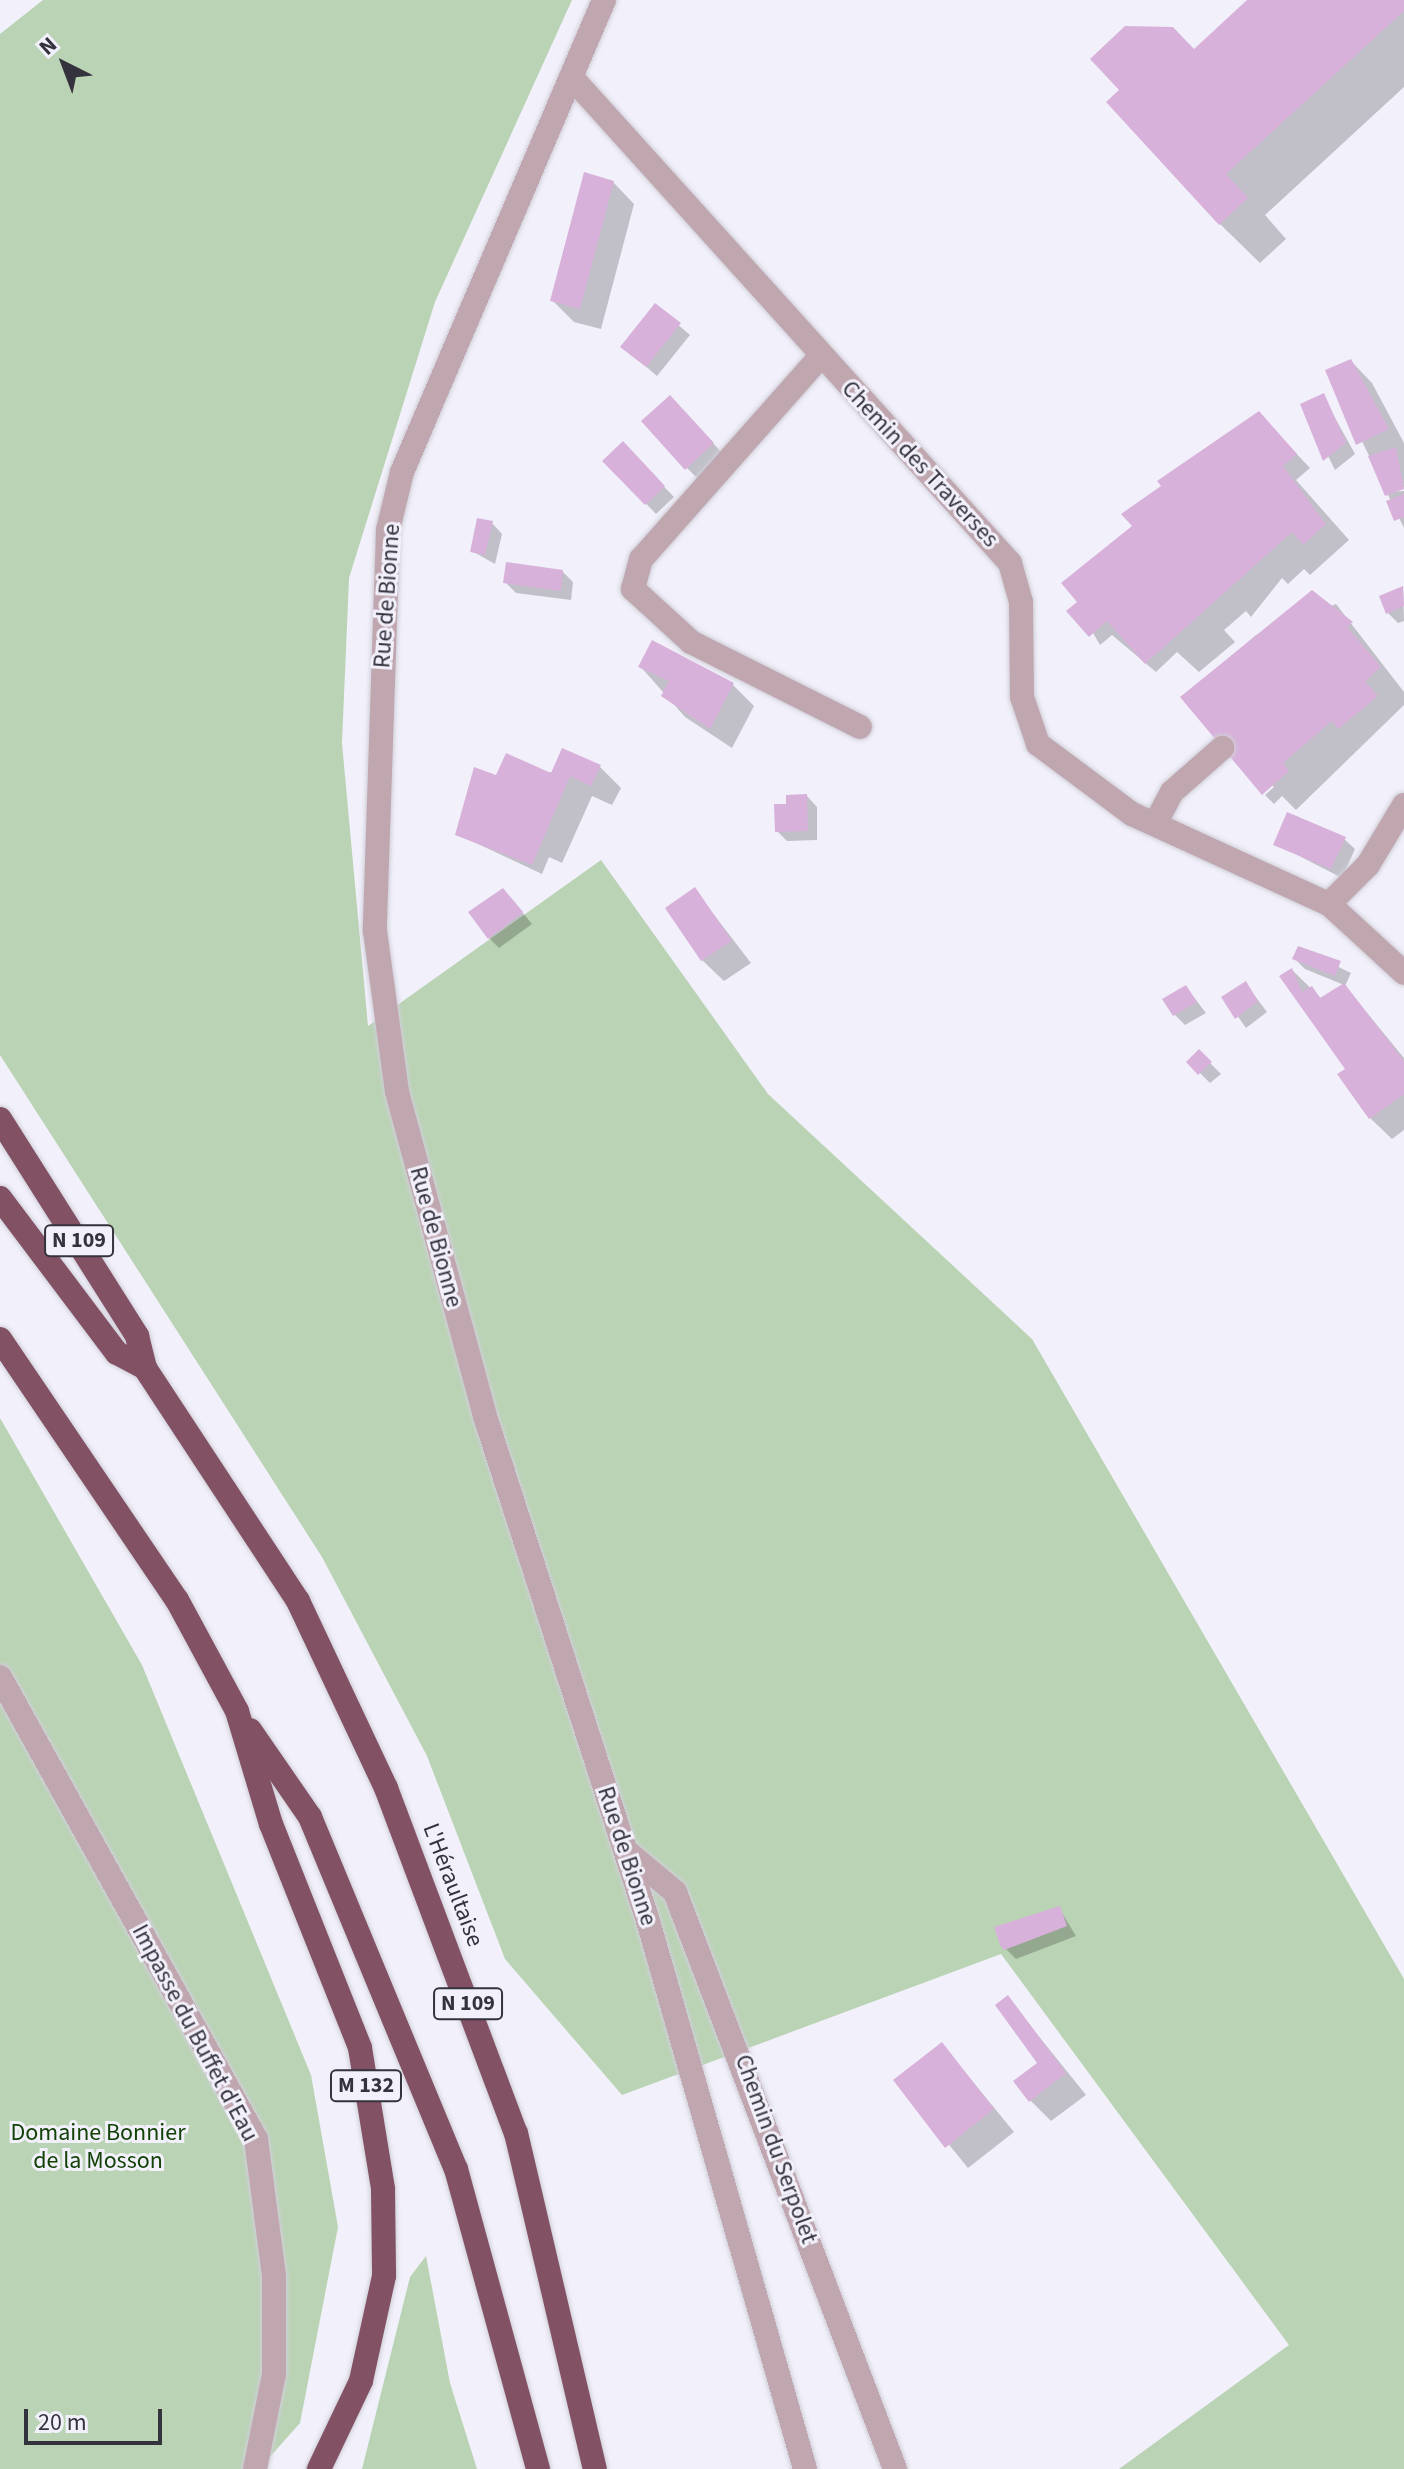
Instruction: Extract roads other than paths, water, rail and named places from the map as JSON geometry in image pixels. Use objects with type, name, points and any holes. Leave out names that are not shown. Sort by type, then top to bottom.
[{"type":"highway","name":"N 109","points":[[0,1119],[137,1336],[145,1368]]},
{"type":"highway","name":"N 109","points":[[0,1198],[117,1353],[145,1368]]},
{"type":"highway","name":"N 109","points":[[0,1339],[177,1600],[237,1711],[310,1817],[456,2169],[538,2469]]},
{"type":"highway","name":"L'Héraultaise","points":[[145,1368],[298,1601],[386,1788],[516,2133],[595,2469]]},
{"type":"highway","name":"M 132","points":[[237,1711],[271,1824],[360,2048],[383,2189],[376,2319],[361,2381],[319,2469]]},
{"type":"street","name":"Rue de Bionne","points":[[604,0],[574,80],[402,472],[388,530],[375,931],[397,1092],[480,1398],[626,1850],[805,2469]]},
{"type":"street","name":"Chemin des Traverses","points":[[574,80],[820,357],[1010,563],[1021,602],[1022,697],[1038,744],[1078,781],[1155,824],[1329,904],[1404,973]]},
{"type":"street","points":[[820,357],[641,559],[633,589],[691,642],[860,727]]},
{"type":"street","points":[[1155,824],[1172,792],[1222,748]]},
{"type":"street","points":[[1329,904],[1368,865],[1404,805]]},
{"type":"street","name":"Impasse du Buffet d'Eau","points":[[0,1677],[256,2139],[274,2276],[274,2374],[255,2469]]},
{"type":"street","name":"Chemin du Serpolet","points":[[626,1850],[675,1892],[895,2469]]},
{"type":"park label","name":"Domaine Bonnier de la Mosson","points":[[98,2147]]}]
